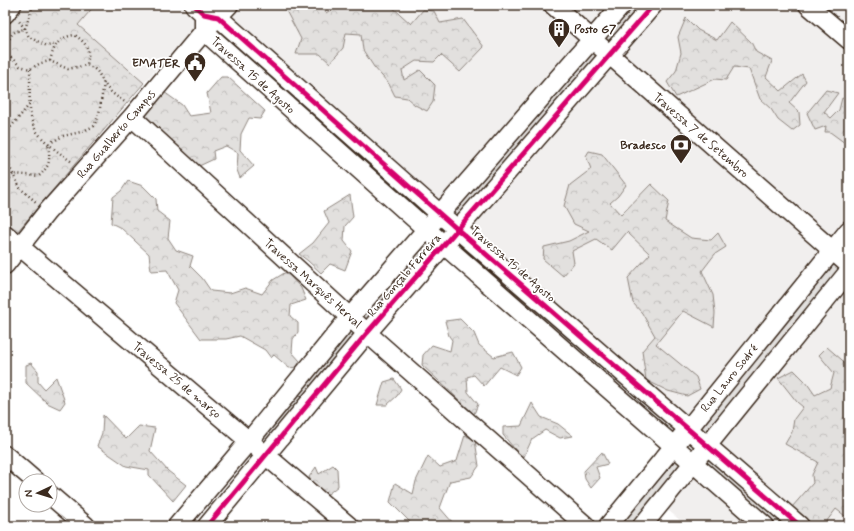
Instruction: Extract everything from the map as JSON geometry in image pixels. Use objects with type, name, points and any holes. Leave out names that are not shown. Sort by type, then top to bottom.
[{"type":"street","name":"Travessa 7 de Setembro","points":[[553,5],[849,265]]},
{"type":"street","name":"Rua Gonçalo Ferreira","points":[[177,526],[249,441],[350,317],[622,5]]},
{"type":"street","name":"Rua Gonçalo Ferreira","points":[[207,526],[367,333],[653,5]]},
{"type":"street","points":[[808,5],[849,40]]},
{"type":"street","name":"Rua Gualberto Campos","points":[[5,264],[47,212],[135,114],[210,14]]},
{"type":"street","name":"Travessa 15 de Agosto","points":[[210,14],[800,526]]},
{"type":"street","name":"Travessa 15 de Agosto","points":[[210,14],[427,230],[765,526]]},
{"type":"street","name":"Travessa Marquês Herval","points":[[135,114],[367,333],[586,526]]},
{"type":"street","name":"Rua Lauro Sodré","points":[[608,526],[849,230]]},
{"type":"street","name":"Travessa 25 de março","points":[[5,234],[350,526]]},
{"type":"street","points":[[642,526],[849,271]]},
{"type":"street","points":[[5,455],[25,473]]},
{"type":"street","points":[[58,501],[86,526]]},
{"type":"path","points":[[33,5],[25,30],[29,38],[47,46],[56,44],[68,36],[75,35],[84,42],[90,53],[87,65]]},
{"type":"path","points":[[25,30],[17,30],[10,36],[5,51],[20,66],[30,69],[41,63],[50,61],[68,69],[87,65],[97,70],[104,83],[113,94],[135,114]]},
{"type":"path","points":[[50,61],[56,44]]},
{"type":"path","points":[[30,69],[30,104],[33,125],[48,144],[84,172]]},
{"type":"path","points":[[48,144],[63,136],[81,132],[94,126],[99,114],[104,83]]},
{"type":"path","points":[[5,142],[10,128],[30,104]]},
{"type":"path","points":[[5,125],[10,128]]},
{"type":"path","points":[[13,174],[39,176],[46,169],[50,160],[48,144]]},
{"type":"path","points":[[5,151],[6,160],[20,188],[47,212]]},
{"type":"path","points":[[5,185],[13,174]]},
{"type":"shaded area","points":[[95,5],[185,5],[201,19],[144,83],[78,25]]},
{"type":"shaded area","points":[[193,5],[849,5],[849,526],[687,526],[652,497],[692,447]]},
{"type":"green space","points":[[22,5],[95,5],[78,25],[144,83],[17,232],[5,222],[5,24]]},
{"type":"green space","points":[[283,5],[299,5],[301,7],[305,5],[322,5],[326,13],[338,5],[390,5],[411,24],[423,10],[434,11],[440,23],[463,19],[484,47],[460,72],[441,55],[434,62],[416,61],[402,70],[404,80],[420,70],[435,85],[433,102],[427,111],[415,105],[407,98],[395,96],[389,84],[374,67],[363,50],[361,34],[346,33],[343,48],[330,63],[320,54],[296,54],[301,39]]},
{"type":"green space","points":[[622,5],[653,5],[457,229],[441,213]]},
{"type":"green space","points":[[218,17],[441,213],[427,230],[444,245],[266,455],[249,441],[426,230],[204,31]]},
{"type":"green space","points":[[686,18],[698,30],[717,40],[730,22],[751,42],[756,52],[772,61],[766,77],[781,91],[802,74],[806,81],[789,103],[799,112],[800,125],[792,131],[778,120],[771,109],[760,99],[749,69],[734,67],[726,80],[715,79],[676,97],[667,82],[676,71],[681,53],[678,37]]},
{"type":"green space","points":[[221,77],[228,77],[265,111],[260,119],[249,118],[241,134],[240,150],[254,166],[240,178],[237,170],[238,153],[226,146],[213,151],[214,159],[199,166],[144,114],[164,92],[182,105],[189,116],[211,113],[207,93]]},
{"type":"green space","points":[[826,90],[838,93],[824,112],[831,118],[839,110],[842,98],[849,101],[849,146],[830,132],[825,132],[826,126],[815,130],[807,113]]},
{"type":"green space","points":[[589,151],[602,154],[626,185],[618,196],[610,203],[621,215],[651,184],[669,201],[665,221],[691,238],[711,240],[718,233],[726,247],[715,254],[702,271],[713,295],[715,313],[714,327],[683,311],[656,344],[696,377],[700,389],[687,396],[668,391],[646,380],[642,351],[655,336],[642,313],[633,303],[628,278],[650,254],[627,232],[612,250],[596,239],[572,251],[574,263],[563,276],[543,259],[544,247],[569,241],[589,231],[574,224],[564,206],[570,185],[591,169],[586,156]]},
{"type":"green space","points":[[128,181],[143,186],[156,199],[157,211],[170,221],[168,238],[176,250],[193,256],[190,266],[202,278],[211,291],[230,293],[245,288],[262,294],[273,280],[286,272],[301,288],[306,300],[291,305],[290,316],[298,323],[298,332],[293,339],[292,352],[300,361],[297,367],[289,368],[274,355],[271,358],[265,350],[240,336],[226,339],[201,339],[174,303],[178,290],[167,270],[151,271],[149,254],[121,228],[111,223],[113,197],[121,191]]},
{"type":"green space","points":[[350,195],[353,217],[345,226],[344,241],[352,251],[345,270],[330,264],[321,273],[299,254],[313,243],[329,223],[324,211]]},
{"type":"green space","points":[[457,229],[688,429],[673,446],[444,245]]},
{"type":"green space","points":[[849,230],[849,271],[708,446],[688,429]]},
{"type":"green space","points":[[460,319],[474,333],[479,345],[494,357],[513,352],[521,367],[516,375],[500,367],[484,386],[474,375],[467,377],[468,392],[478,404],[474,414],[422,365],[423,355],[432,345],[450,351],[452,340],[449,336],[445,321]]},
{"type":"green space","points":[[827,347],[849,366],[849,519],[836,509],[823,526],[814,526],[792,507],[813,483],[812,475],[818,462],[785,444],[792,432],[794,419],[803,407],[797,402],[778,378],[794,370],[806,382],[815,395],[830,388],[834,373],[819,355]]},
{"type":"green space","points":[[31,363],[38,371],[38,382],[44,389],[56,377],[65,402],[60,409],[47,403],[26,383],[26,365]]},
{"type":"green space","points":[[394,379],[401,389],[397,396],[387,405],[377,405],[384,382]]},
{"type":"green space","points":[[532,403],[541,417],[558,424],[573,436],[560,438],[545,430],[532,439],[523,459],[503,435],[503,427],[521,426]]},
{"type":"green space","points":[[103,415],[126,439],[139,426],[155,428],[150,451],[168,471],[186,485],[173,501],[149,475],[149,470],[126,466],[97,446],[102,433]]},
{"type":"green space","points":[[465,435],[475,440],[479,466],[471,477],[450,481],[440,508],[453,523],[466,526],[414,526],[390,502],[395,483],[413,494],[416,481],[428,456],[440,467],[457,461]]},
{"type":"green space","points":[[673,446],[693,463],[642,526],[608,526]]},
{"type":"green space","points":[[708,446],[800,526],[765,526],[693,463]]},
{"type":"green space","points":[[602,452],[608,464],[596,467],[600,478],[591,488],[585,479],[584,471]]},
{"type":"green space","points":[[333,465],[337,469],[338,486],[328,494],[315,489],[309,477],[316,467],[319,474]]},
{"type":"cycle path","points":[[194,5],[204,14],[218,17],[457,229],[800,526]]},
{"type":"cycle path","points":[[207,526],[367,333],[653,5]]},
{"type":"place","name":"Posto G7","points":[[559,48]]},
{"type":"place","name":"EMATER","points":[[195,82]]},
{"type":"place","name":"Bradesco","points":[[681,164]]}]
